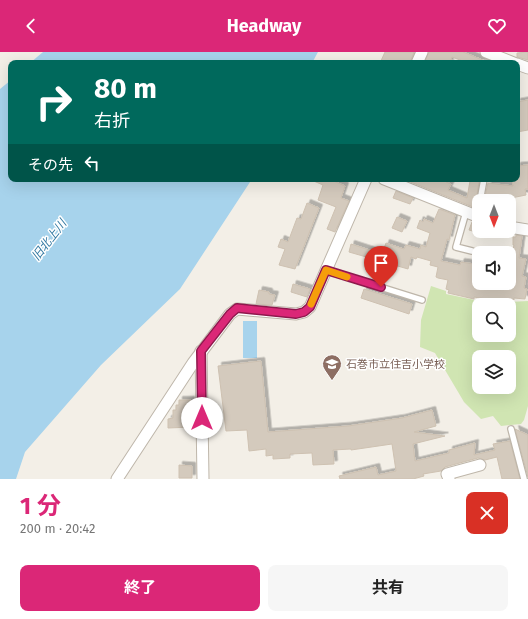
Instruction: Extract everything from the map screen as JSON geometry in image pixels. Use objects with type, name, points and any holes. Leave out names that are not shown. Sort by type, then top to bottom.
[{"type":"street","points":[[486,52],[506,60]]},
{"type":"street","points":[[117,479],[206,346],[230,314],[237,308],[296,314],[304,312],[310,307],[368,182]]},
{"type":"street","points":[[391,182],[466,212],[472,213]]},
{"type":"street","points":[[516,228],[528,230]]},
{"type":"street","points":[[202,479],[206,346]]},
{"type":"street","points":[[449,479],[447,474],[480,465]]},
{"type":"lane","points":[[481,194],[483,182]]},
{"type":"lane","points":[[466,212],[456,247],[472,251]]},
{"type":"lane","points":[[326,270],[422,300]]},
{"type":"lane","points":[[511,429],[524,479]]},
{"type":"green space","points":[[431,286],[446,291],[446,294],[472,299],[472,342],[516,342],[516,302],[528,301],[528,406],[524,420],[521,424],[501,426],[493,416],[481,419],[464,402],[435,353],[420,347],[421,320]]},
{"type":"water","points":[[43,52],[318,52],[314,60],[34,60]]},
{"type":"water","name":"旧北上川","points":[[8,82],[8,182],[250,182],[180,289],[101,365],[25,452],[16,479],[0,479],[0,89]]},
{"type":"water","points":[[243,321],[257,321],[257,358],[243,358]]},
{"type":"building","points":[[385,52],[414,52],[411,60],[381,60]]},
{"type":"building","points":[[429,52],[463,52],[483,60],[460,60],[452,57],[451,60],[425,60]]},
{"type":"building","points":[[528,52],[528,60],[517,57],[517,53]]},
{"type":"building","points":[[528,100],[528,130],[520,131],[520,101]]},
{"type":"building","points":[[528,165],[528,189],[525,189],[526,195],[516,197],[516,194],[486,194],[488,183],[513,186],[512,182],[520,182],[520,166]]},
{"type":"building","points":[[316,182],[336,182],[345,186],[341,198],[349,201],[335,232],[327,229],[336,207],[318,200],[323,185]]},
{"type":"building","points":[[410,182],[446,182],[451,184],[448,190],[467,198],[470,182],[479,182],[477,194],[472,194],[472,207]]},
{"type":"building","points":[[396,191],[413,198],[410,204],[393,198]]},
{"type":"building","points":[[307,203],[319,208],[295,269],[279,265],[285,249],[278,247],[281,239],[288,242],[297,218],[301,219]]},
{"type":"building","points":[[439,209],[455,215],[449,240],[447,239],[441,261],[460,265],[461,262],[472,264],[472,290],[516,290],[516,246],[513,245],[513,238],[516,238],[516,235],[522,236],[519,258],[526,259],[522,276],[526,277],[524,288],[527,289],[525,299],[474,297],[472,299],[448,293],[449,290],[446,289],[448,280],[436,277],[438,267],[430,265],[431,261],[411,257],[408,269],[349,252],[351,244],[382,254],[386,243],[404,249],[406,245],[420,249],[421,245],[426,247],[430,233],[417,228],[420,220],[423,222],[424,219],[433,223]]},
{"type":"building","points":[[397,217],[407,221],[402,232],[392,228]]},
{"type":"building","points":[[472,222],[472,231],[469,230]]},
{"type":"building","points":[[293,284],[310,289],[307,297],[291,292]]},
{"type":"building","points":[[364,289],[412,304],[409,314],[361,298]]},
{"type":"building","points":[[259,290],[275,295],[272,305],[256,304]]},
{"type":"building","points":[[261,361],[268,432],[348,426],[402,418],[432,410],[436,426],[414,432],[445,436],[413,444],[415,461],[449,453],[449,450],[475,443],[474,455],[495,450],[493,444],[510,441],[520,479],[502,479],[497,457],[485,460],[478,458],[445,467],[441,471],[423,474],[424,476],[413,479],[340,479],[339,476],[376,467],[378,475],[396,471],[392,444],[351,450],[333,450],[334,464],[313,465],[312,453],[290,454],[290,458],[273,459],[273,455],[266,456],[266,449],[249,451],[247,430],[226,431],[218,366]]},
{"type":"building","points":[[179,400],[191,400],[192,427],[168,428],[168,419],[173,418],[173,410],[176,410],[176,405],[179,405]]},
{"type":"building","points":[[515,429],[528,435],[528,477]]},
{"type":"building","points":[[179,465],[192,466],[192,478],[179,478]]},
{"type":"slow traffic","points":[[311,304],[326,270],[347,277]]},
{"type":"place","name":"石巻市立住吉小学校","points":[[332,381]]},
{"type":"route","points":[[202,418],[201,351],[230,314],[237,308],[296,314],[304,312],[310,307],[326,270],[381,287]]}]
